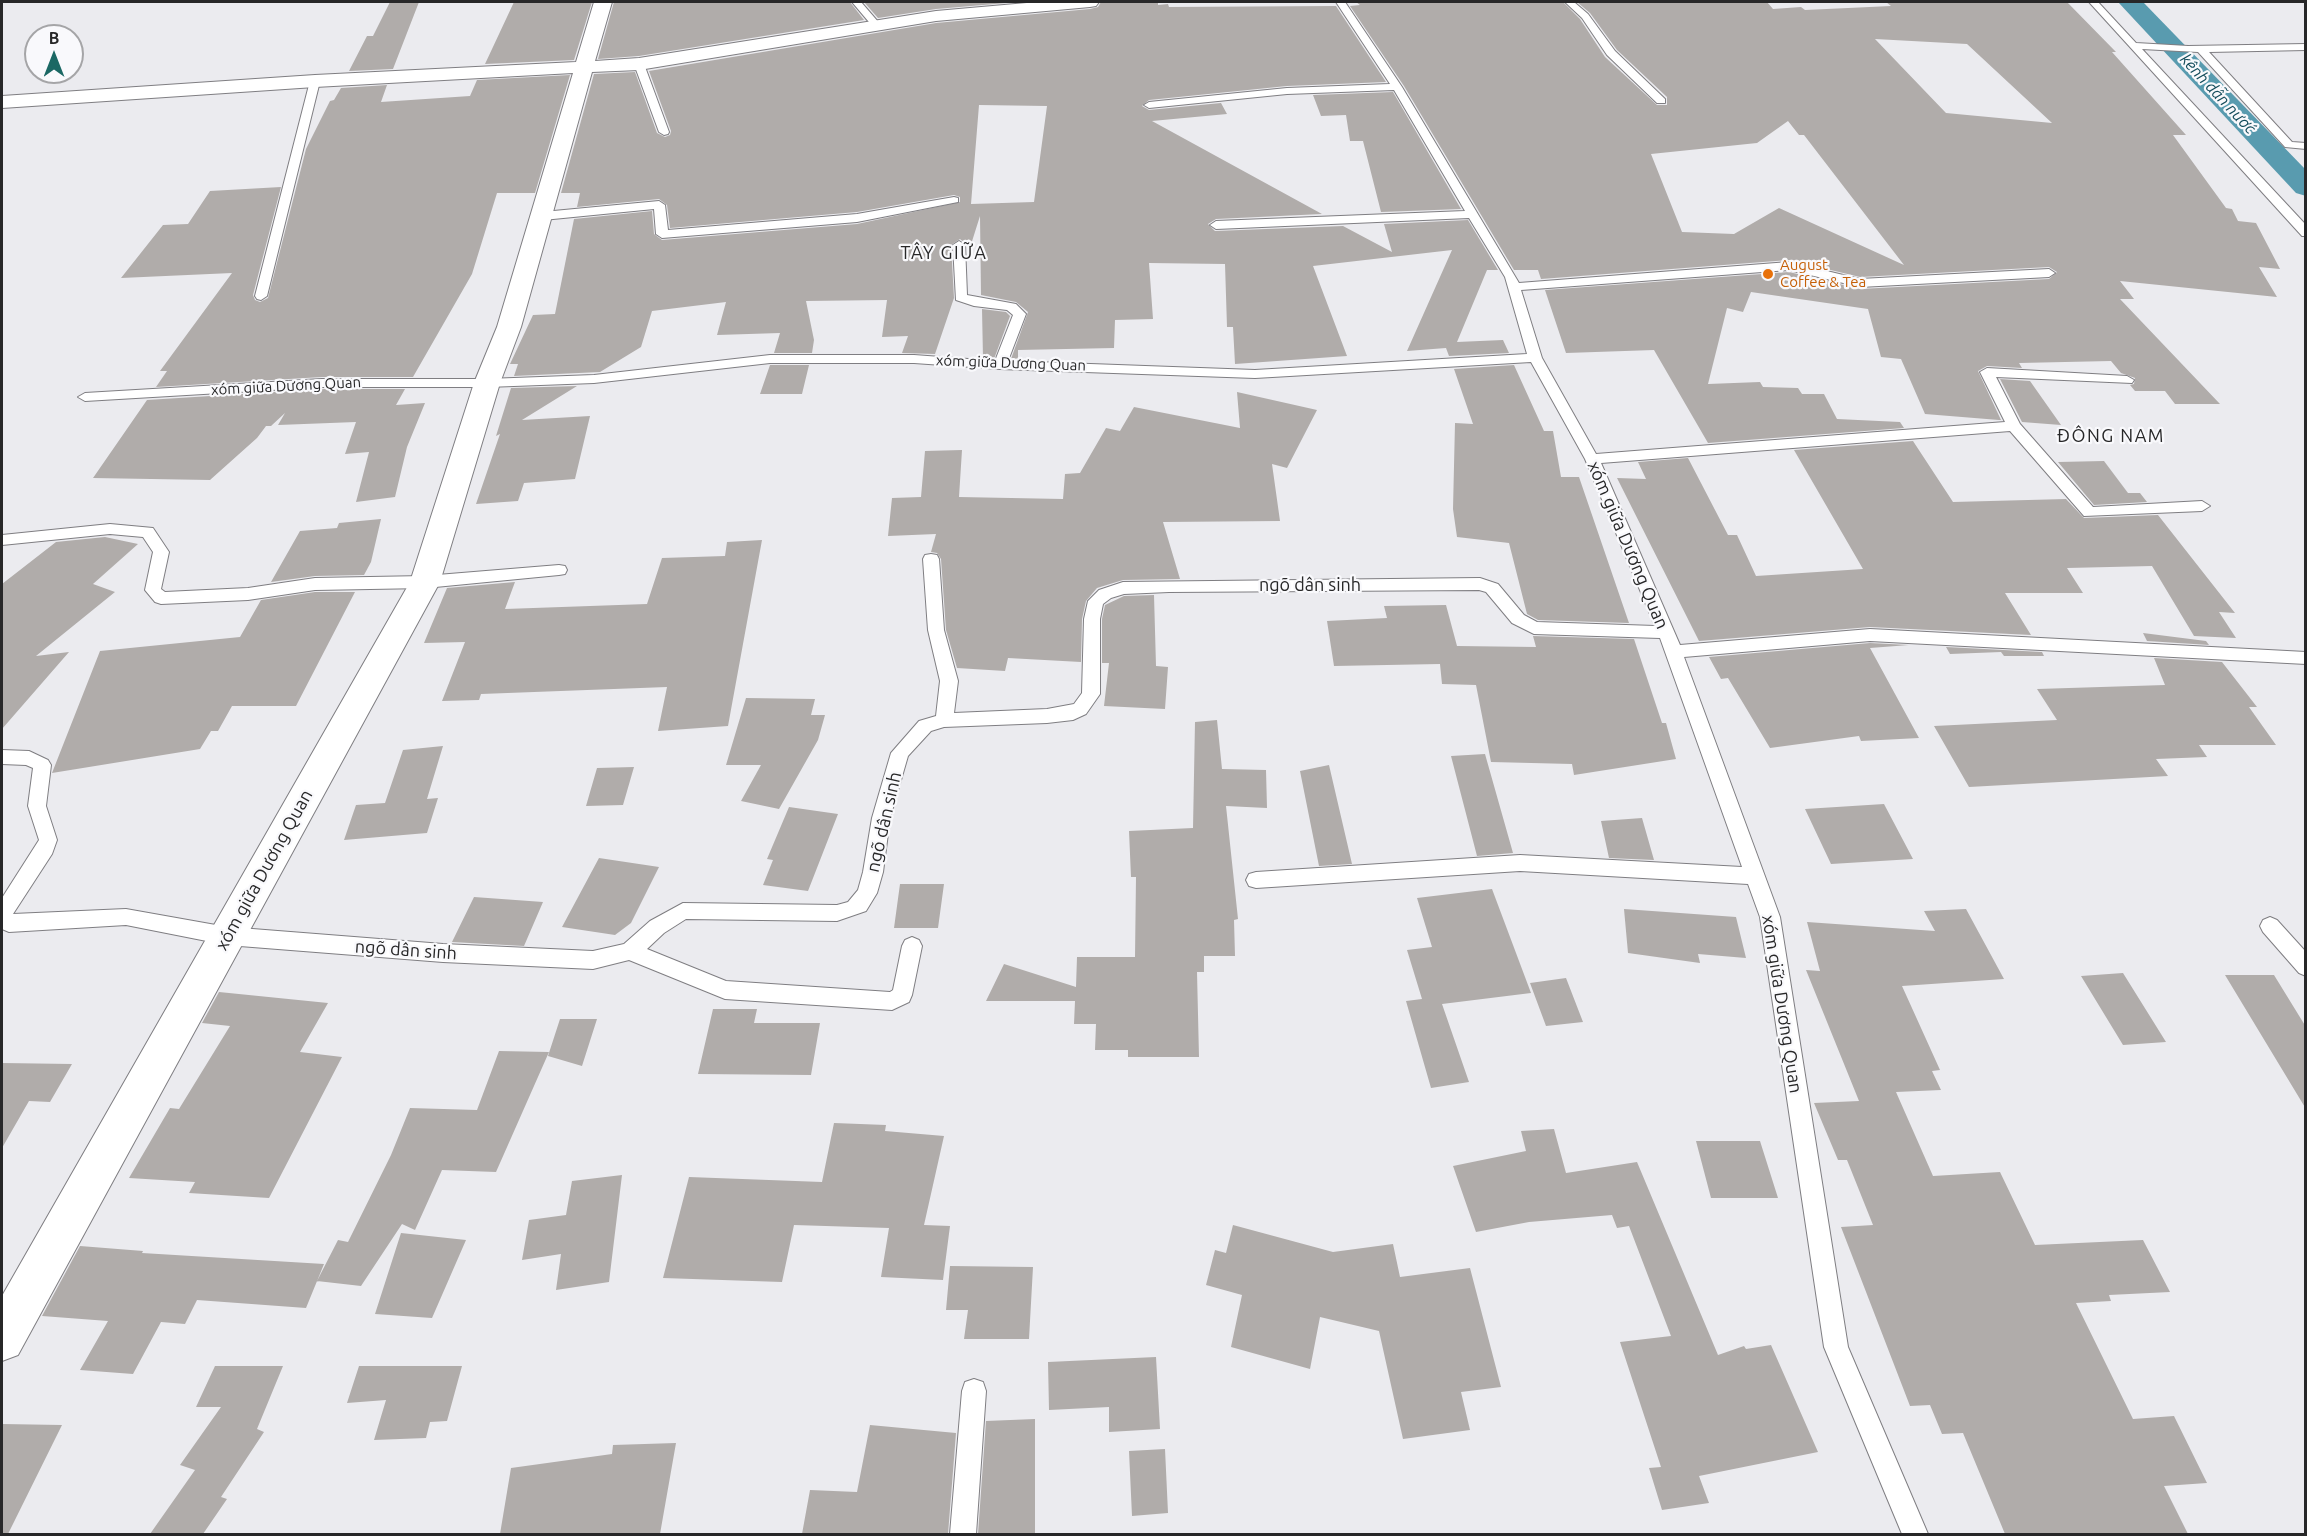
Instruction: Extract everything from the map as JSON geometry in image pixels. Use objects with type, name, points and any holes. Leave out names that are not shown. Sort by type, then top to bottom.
[{"type":"street","name":"xóm giữa Dương Quan","points":[[2,1339],[425,582],[487,383],[509,327],[543,216],[603,2]]},
{"type":"street","points":[[2,102],[315,81],[583,69],[639,64],[964,12],[1090,2]]},
{"type":"lane","points":[[856,2],[877,26]]},
{"type":"lane","name":"xóm giữa Dương Quan","points":[[1341,2],[1397,87],[1516,287],[1535,358],[1592,459],[1650,589],[1674,652],[1770,917],[1836,1347],[1915,1534]]},
{"type":"lane","points":[[1569,2],[1585,16],[1611,53],[1661,101]]},
{"type":"lane","points":[[2093,2],[2306,233]]},
{"type":"lane","points":[[2135,46],[2188,49],[2306,47]]},
{"type":"lane","points":[[2200,48],[2306,162]]},
{"type":"lane","points":[[639,64],[664,132]]},
{"type":"lane","points":[[261,296],[315,81]]},
{"type":"lane","points":[[1149,105],[1287,91],[1397,87]]},
{"type":"lane","points":[[2289,145],[2306,146]]},
{"type":"lane","points":[[543,216],[659,205],[662,234],[857,218],[954,200]]},
{"type":"lane","points":[[1216,225],[1473,214]]},
{"type":"lane","points":[[959,245],[961,297],[974,302],[1011,307],[1020,314],[1000,365]]},
{"type":"lane","points":[[1516,287],[1789,266],[1860,283],[2049,273]]},
{"type":"lane","name":"xóm giữa Dương Quan","points":[[85,397],[322,383],[487,383],[594,379],[770,359],[914,359],[1000,365],[1255,374],[1535,358]]},
{"type":"lane","points":[[2127,380],[1986,372],[2014,426],[2089,512],[2202,506]]},
{"type":"lane","points":[[1592,459],[2014,426]]},
{"type":"lane","points":[[2,540],[110,529],[148,532],[161,552],[153,590],[161,598],[248,594],[315,584],[425,582],[559,570]]},
{"type":"lane","points":[[931,559],[936,630],[949,681],[944,720]]},
{"type":"lane","name":"ngõ dân sinh","points":[[2,758],[29,759],[42,765],[37,806],[48,840],[2,916],[9,923],[126,917],[227,936],[443,953],[593,960],[630,951],[657,927],[683,911],[709,909],[837,914],[859,905],[867,893],[873,872],[881,818],[900,753],[925,726],[944,720],[1047,716],[1073,713],[1080,709],[1091,694],[1092,620],[1096,602],[1105,594],[1123,588],[1181,585],[1480,584],[1492,588],[1518,619],[1534,628],[1665,632]]},
{"type":"lane","points":[[1674,652],[1870,635],[2306,658]]},
{"type":"lane","points":[[1256,880],[1520,863],[1754,876]]},
{"type":"lane","points":[[2270,926],[2306,968]]},
{"type":"lane","points":[[630,951],[725,990],[892,1001],[902,995],[912,946]]},
{"type":"lane","points":[[963,1534],[974,1391]]},
{"type":"building","points":[[390,2],[419,2],[393,69],[349,71],[367,36],[373,36]]},
{"type":"building","points":[[514,2],[592,2],[574,60],[485,64]]},
{"type":"building","points":[[614,2],[850,2],[864,20],[639,56],[598,59]]},
{"type":"building","points":[[864,2],[1018,2],[936,9],[878,18]]},
{"type":"building","points":[[1101,2],[1158,2],[1158,5],[1168,4],[1169,7],[1336,6],[1386,82],[1287,86],[1149,100],[1142,106],[1149,110],[1221,103],[1227,114],[1152,121],[1322,214],[1216,219],[1208,224],[1215,231],[1343,226],[1392,252],[1384,224],[1468,220],[1498,270],[1487,270],[1457,342],[1503,340],[1509,353],[1449,356],[1446,348],[1407,351],[1452,250],[1313,266],[1347,356],[1235,364],[1233,327],[1227,327],[1225,264],[1149,263],[1153,319],[1115,320],[1114,348],[1018,350],[1018,359],[1011,359],[1028,312],[1016,302],[981,295],[980,216],[968,254],[967,245],[960,239],[951,245],[954,298],[935,354],[902,353],[908,336],[882,337],[887,300],[806,301],[814,340],[812,353],[774,353],[780,333],[717,335],[726,302],[652,311],[641,347],[600,372],[514,376],[518,364],[510,364],[533,315],[555,314],[574,219],[652,211],[654,234],[662,240],[857,224],[960,202],[960,197],[954,195],[857,212],[670,228],[667,205],[659,199],[577,207],[580,193],[561,193],[594,74],[635,72],[657,133],[665,137],[670,135],[671,131],[649,71],[936,23],[1098,7]],"holes":[[[979,105],[1047,106],[1034,202],[971,204]]]},
{"type":"building","points":[[1356,2],[1563,2],[1580,19],[1605,57],[1657,105],[1667,105],[1667,97],[1617,50],[1590,13],[1577,2],[1767,2],[1773,9],[1801,7],[1805,10],[1891,6],[1886,2],[2067,2],[2116,52],[2112,52],[2186,135],[2173,135],[2226,208],[2232,209],[2238,221],[2256,223],[2280,269],[2259,267],[2277,297],[2120,281],[2134,299],[2120,299],[2220,404],[2175,404],[2165,391],[2135,391],[2130,385],[2134,384],[2135,378],[2121,373],[2111,361],[2019,363],[2022,368],[1987,366],[1978,371],[2001,420],[1999,420],[1925,414],[1901,359],[1881,357],[1868,309],[1751,292],[1743,312],[1727,308],[1708,384],[1760,382],[1763,387],[1798,388],[1802,394],[1824,394],[1837,419],[1900,422],[1904,428],[1708,443],[1654,350],[1566,353],[1545,290],[1789,272],[1860,289],[2049,279],[2057,272],[2049,267],[1860,277],[1789,260],[1541,279],[1538,270],[1514,270],[1404,86],[1350,6],[1360,5]],"holes":[[[1875,39],[1967,44],[2052,123],[1946,113]],[[1788,121],[1799,135],[1804,135],[1904,265],[1779,208],[1734,234],[1682,232],[1651,154],[1757,143]]]},
{"type":"building","points":[[570,75],[535,193],[497,193],[472,274],[413,377],[322,377],[156,387],[167,371],[160,371],[232,273],[121,278],[163,225],[188,224],[210,191],[281,187],[253,295],[255,300],[260,302],[268,298],[306,149],[330,101],[334,100],[341,88],[387,85],[381,102],[470,96],[477,80]]},
{"type":"building","points":[[1393,92],[1461,209],[1381,212],[1363,141],[1350,141],[1346,115],[1321,116],[1313,95]]},
{"type":"building","points":[[982,309],[1006,312],[1010,316],[994,359],[983,358]]},
{"type":"building","points":[[770,365],[809,365],[802,394],[760,394]]},
{"type":"building","points":[[1514,365],[1544,431],[1553,431],[1561,477],[1579,477],[1629,623],[1538,620],[1527,614],[1509,543],[1457,537],[1453,509],[1455,423],[1473,424],[1454,369]]},
{"type":"building","points":[[2000,379],[2030,381],[2061,425],[2022,422]]},
{"type":"building","points":[[577,386],[522,420],[590,416],[575,479],[524,483],[518,501],[476,504],[500,434],[496,436],[511,388]]},
{"type":"building","points":[[322,389],[405,389],[396,405],[425,403],[407,447],[395,497],[356,502],[369,452],[345,454],[356,422],[278,425],[285,413],[271,426],[266,426],[257,438],[210,480],[93,478],[147,400]]},
{"type":"building","points":[[1237,392],[1317,410],[1287,468],[1272,464],[1280,521],[1163,522],[1180,579],[1123,580],[1097,588],[1086,601],[1082,619],[1081,662],[1008,658],[1005,671],[957,668],[946,630],[941,559],[937,553],[931,552],[936,534],[888,536],[892,498],[921,497],[925,451],[962,450],[959,497],[1063,499],[1065,474],[1080,473],[1106,428],[1120,431],[1134,407],[1240,428]]},
{"type":"building","points":[[1913,441],[1953,502],[2066,499],[2084,518],[2158,515],[2235,613],[2219,612],[2236,638],[2194,636],[2152,566],[2067,568],[2083,593],[2005,593],[2031,635],[1870,627],[1699,641],[1617,478],[1646,479],[1638,462],[1688,458],[1728,535],[1737,535],[1756,576],[1863,569],[1794,450]]},
{"type":"building","points":[[2104,461],[2128,493],[2140,493],[2147,502],[2094,505],[2058,462]]},
{"type":"building","points":[[381,519],[371,562],[364,575],[315,576],[271,582],[300,531],[337,528],[339,523]]},
{"type":"building","points":[[105,537],[138,544],[93,584],[115,592],[36,656],[69,652],[2,729],[2,584],[56,542]]},
{"type":"building","points":[[762,540],[728,726],[658,731],[667,687],[481,694],[479,700],[442,701],[465,642],[424,643],[447,588],[515,582],[505,609],[647,604],[662,558],[725,556],[727,542]]},
{"type":"building","points":[[315,592],[355,592],[296,706],[232,706],[218,731],[211,731],[200,749],[52,773],[100,651],[240,637],[261,600]]},
{"type":"building","points":[[1154,595],[1156,666],[1168,667],[1165,709],[1104,706],[1109,663],[1102,663],[1102,619],[1105,605],[1124,596]]},
{"type":"building","points":[[1446,605],[1457,646],[1536,647],[1533,636],[1634,639],[1662,723],[1666,723],[1676,759],[1574,775],[1572,764],[1491,762],[1476,685],[1442,684],[1440,664],[1334,666],[1327,621],[1387,618],[1384,606]]},
{"type":"building","points":[[2143,633],[2206,641],[2209,645],[2147,641]]},
{"type":"building","points":[[1870,643],[1909,645],[1870,648],[1919,738],[1861,741],[1859,736],[1770,748],[1728,678],[1721,679],[1709,657]]},
{"type":"building","points":[[1946,647],[2042,652],[2044,656],[2004,656],[2001,652],[1950,654]]},
{"type":"building","points":[[2154,658],[2222,662],[2257,707],[2249,707],[2276,745],[2199,745],[2207,757],[2156,759],[2168,776],[1969,787],[1934,726],[2057,720],[2037,689],[2165,685]]},
{"type":"building","points":[[746,698],[815,699],[811,715],[825,715],[818,740],[779,809],[741,801],[761,765],[726,765]]},
{"type":"building","points":[[1217,720],[1222,769],[1266,770],[1267,808],[1226,806],[1238,919],[1234,920],[1235,956],[1204,956],[1204,972],[1197,972],[1199,1057],[1128,1057],[1128,1050],[1095,1050],[1096,1024],[1074,1024],[1075,1001],[986,1001],[1004,964],[1076,987],[1077,957],[1135,957],[1136,877],[1131,877],[1129,831],[1193,828],[1195,722]]},
{"type":"building","points":[[443,746],[427,799],[438,798],[427,833],[344,840],[356,805],[385,803],[403,750]]},
{"type":"building","points":[[1485,754],[1513,853],[1477,856],[1451,756]]},
{"type":"building","points":[[1329,765],[1352,864],[1319,866],[1300,771]]},
{"type":"building","points":[[634,767],[623,805],[586,806],[597,768]]},
{"type":"building","points":[[1884,804],[1913,859],[1831,864],[1805,809]]},
{"type":"building","points":[[789,807],[838,814],[808,891],[763,885],[773,860],[767,859]]},
{"type":"building","points":[[1642,818],[1654,860],[1609,858],[1601,821]]},
{"type":"building","points":[[599,858],[659,867],[631,923],[615,935],[562,927]]},
{"type":"building","points":[[900,884],[944,884],[938,928],[894,928]]},
{"type":"building","points":[[1492,889],[1531,993],[1442,1004],[1469,1082],[1431,1088],[1406,1001],[1422,999],[1407,950],[1432,947],[1417,898]]},
{"type":"building","points":[[474,897],[543,902],[524,946],[452,942]]},
{"type":"building","points":[[1624,909],[1736,917],[1746,958],[1698,954],[1700,963],[1628,953]]},
{"type":"building","points":[[1966,909],[2004,979],[1902,986],[1940,1070],[1932,1071],[1941,1090],[1896,1092],[1933,1176],[2000,1172],[2035,1245],[2143,1240],[2170,1292],[2109,1295],[2111,1301],[2076,1303],[2133,1419],[2174,1416],[2207,1483],[2164,1486],[2188,1534],[2005,1534],[1963,1433],[1942,1434],[1930,1405],[1910,1406],[1841,1227],[1873,1225],[1847,1160],[1838,1160],[1814,1103],[1859,1101],[1806,970],[1820,971],[1807,922],[1935,931],[1924,911]]},
{"type":"building","points":[[2123,973],[2166,1042],[2123,1045],[2081,976]]},
{"type":"building","points":[[2225,975],[2274,975],[2306,1027],[2306,1109]]},
{"type":"building","points":[[1566,978],[1583,1022],[1546,1026],[1530,983]]},
{"type":"building","points":[[219,992],[328,1003],[300,1052],[342,1057],[269,1198],[189,1193],[195,1182],[129,1178],[170,1108],[179,1109],[230,1026],[202,1023]]},
{"type":"building","points":[[713,1009],[757,1009],[754,1023],[820,1023],[811,1075],[698,1074]]},
{"type":"building","points":[[560,1019],[597,1019],[582,1066],[548,1056]]},
{"type":"building","points":[[499,1051],[549,1052],[496,1172],[442,1170],[415,1230],[402,1224],[361,1286],[317,1281],[338,1240],[348,1242],[391,1155],[410,1108],[477,1110]]},
{"type":"building","points":[[2,1063],[72,1064],[50,1102],[29,1101],[2,1148]]},
{"type":"building","points":[[834,1123],[886,1125],[885,1131],[944,1136],[924,1225],[950,1226],[943,1280],[881,1277],[889,1228],[794,1225],[782,1282],[663,1278],[689,1177],[822,1182]]},
{"type":"building","points":[[1554,1129],[1566,1173],[1637,1162],[1718,1355],[1744,1346],[1746,1349],[1771,1345],[1818,1452],[1699,1476],[1709,1503],[1662,1510],[1649,1468],[1661,1467],[1620,1342],[1671,1336],[1629,1226],[1617,1228],[1612,1215],[1529,1222],[1476,1232],[1453,1166],[1526,1151],[1521,1131]]},
{"type":"building","points":[[1696,1141],[1760,1141],[1778,1198],[1711,1198]]},
{"type":"building","points":[[622,1175],[609,1282],[556,1290],[561,1254],[522,1260],[529,1220],[566,1215],[572,1181]]},
{"type":"building","points":[[1233,1225],[1333,1252],[1393,1244],[1400,1277],[1470,1268],[1501,1387],[1461,1392],[1470,1430],[1403,1439],[1379,1331],[1320,1317],[1310,1369],[1231,1347],[1242,1295],[1206,1285],[1215,1250],[1226,1253]]},
{"type":"building","points":[[401,1233],[466,1240],[432,1318],[375,1314]]},
{"type":"building","points":[[80,1246],[143,1251],[142,1253],[324,1264],[306,1308],[197,1300],[185,1324],[161,1322],[133,1374],[80,1370],[108,1321],[42,1316]]},
{"type":"building","points":[[950,1266],[1033,1267],[1029,1339],[964,1339],[968,1310],[946,1310]]},
{"type":"building","points":[[1156,1357],[1160,1429],[1109,1432],[1109,1407],[1049,1410],[1048,1362]]},
{"type":"building","points":[[215,1366],[283,1366],[257,1429],[264,1432],[221,1497],[227,1499],[203,1534],[150,1534],[195,1470],[180,1465],[221,1407],[196,1407]]},
{"type":"building","points":[[359,1366],[462,1366],[447,1421],[430,1422],[426,1438],[374,1440],[386,1400],[347,1403]]},
{"type":"building","points":[[1035,1419],[1035,1534],[978,1534],[986,1421]]},
{"type":"building","points":[[2,1424],[62,1425],[8,1534],[2,1534]]},
{"type":"building","points":[[870,1425],[956,1433],[948,1534],[802,1534],[810,1490],[857,1492]]},
{"type":"building","points":[[676,1443],[660,1534],[500,1534],[511,1468],[612,1454],[613,1445]]},
{"type":"building","points":[[1165,1449],[1168,1513],[1132,1516],[1129,1451]]},
{"type":"waterway","name":"kênh dẫn nước","points":[[2130,2],[2306,187]]},
{"type":"place","name":"August Coffee & Tea","points":[[1768,274]]},
{"type":"district","name":"TÂY GIỮA","points":[[944,253]]},
{"type":"district","name":"ĐÔNG NAM","points":[[2111,436]]}]
